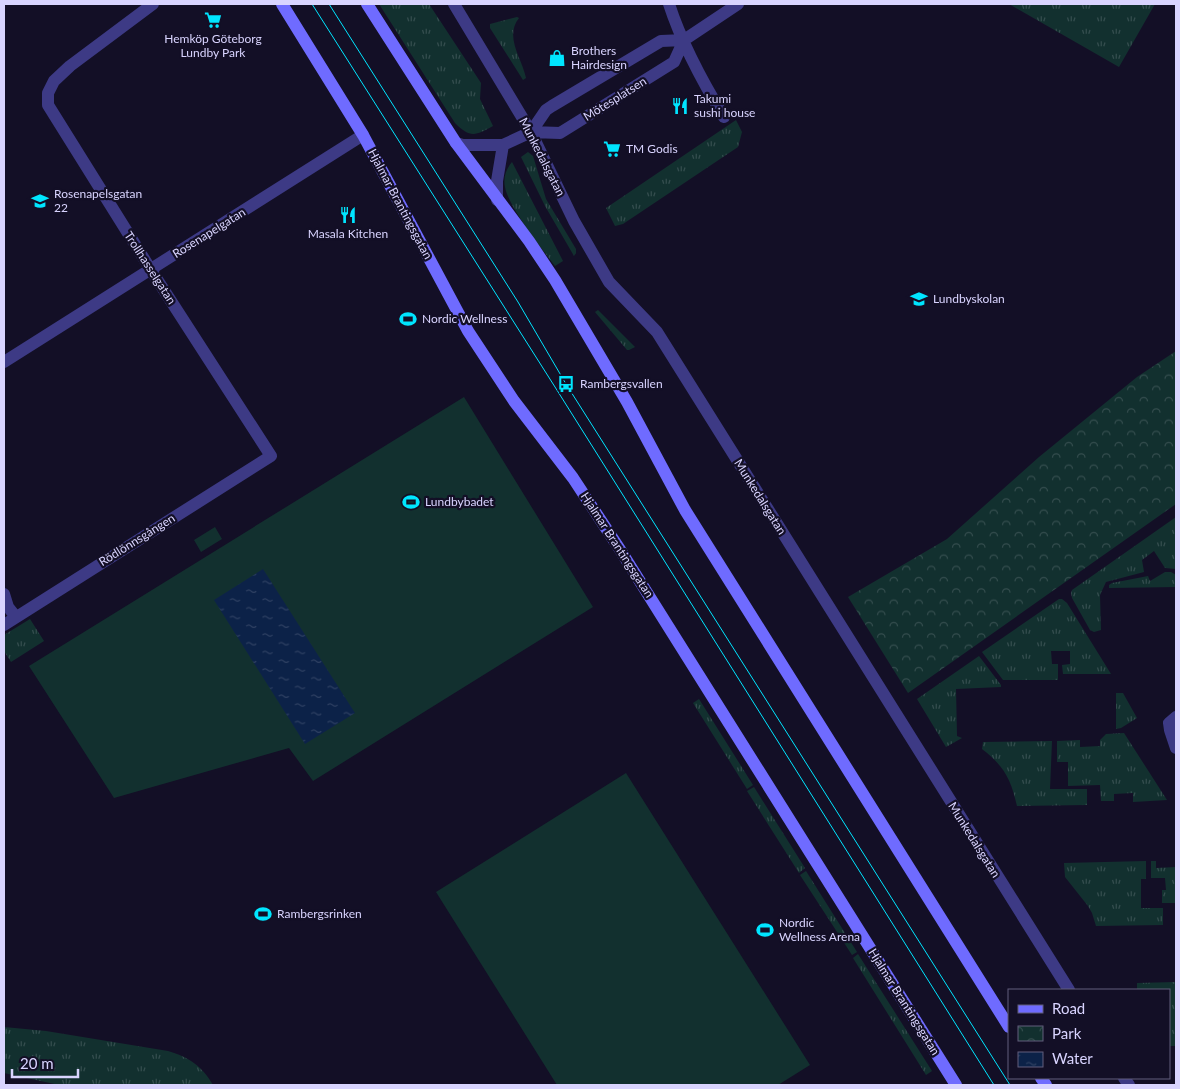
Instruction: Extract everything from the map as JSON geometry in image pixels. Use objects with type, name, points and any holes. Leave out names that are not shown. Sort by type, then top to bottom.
[{"type":"main road","name":"Hjalmar Brantingsgatan","points":[[282,4],[363,135],[468,331],[514,400],[573,478],[614,540],[956,1085]]},
{"type":"main road","points":[[367,4],[456,143],[497,200],[530,241],[555,280],[628,402],[686,510],[1008,1025]]},
{"type":"street","name":"Trollhasselgatan","points":[[153,4],[70,66],[54,81],[48,94],[48,104],[151,270],[271,456]]},
{"type":"street","name":"Munkedalsgatan","points":[[454,4],[531,132],[574,221],[609,282],[657,332],[1068,989]]},
{"type":"street","points":[[669,4],[698,74],[724,116]]},
{"type":"street","points":[[684,40],[738,4]]},
{"type":"street","name":"Mötesplatsen","points":[[456,143],[464,145],[503,145],[531,132],[560,133],[674,62],[684,40],[661,41],[552,106],[546,110],[531,132]]},
{"type":"street","name":"Rosenapelgatan","points":[[4,362],[363,135]]},
{"type":"street","points":[[497,200],[497,181],[503,145]]},
{"type":"street","name":"Rödlönnsgången","points":[[4,624],[271,456]]},
{"type":"street","points":[[4,594],[8,607],[16,617]]},
{"type":"street","points":[[1173,720],[1170,730],[1176,748]]},
{"type":"green space","points":[[379,4],[429,4],[481,83],[480,99],[493,126],[473,134],[465,131],[455,123]]},
{"type":"green space","points":[[1009,4],[1155,4],[1119,67]]},
{"type":"green space","points":[[519,18],[513,33],[515,48],[526,78],[523,80],[490,28],[490,24]]},
{"type":"green space","points":[[736,120],[742,132],[738,147],[623,224],[615,226],[606,208]]},
{"type":"green space","points":[[528,152],[533,156],[546,199],[576,249],[574,256],[545,206],[521,157]]},
{"type":"green space","points":[[512,162],[563,261],[555,266],[526,227],[507,195],[504,184],[505,177]]},
{"type":"green space","points":[[598,310],[635,347],[627,350],[595,312]]},
{"type":"green space","points":[[1176,351],[1176,504],[908,693],[848,597],[947,539],[1039,457],[1137,377]]},
{"type":"green space","name":"Lundbybadet","points":[[464,397],[593,607],[313,781],[289,748],[114,798],[29,666]]},
{"type":"green space","points":[[1176,517],[1176,569],[1165,568],[1154,551],[1142,560],[1144,572],[1106,582],[1100,595],[1101,630],[1094,632],[1090,630],[1072,598],[1072,590]]},
{"type":"green space","points":[[215,527],[222,539],[201,552],[194,540]]},
{"type":"green space","points":[[1165,572],[1171,572],[1176,575],[1176,587],[1109,588],[1109,585],[1112,583],[1148,576],[1150,581]]},
{"type":"green space","points":[[1059,599],[1067,603],[1111,674],[1063,674],[1062,665],[1070,664],[1070,651],[1051,651],[1052,664],[1058,664],[1058,680],[1003,680],[982,652]]},
{"type":"green space","points":[[30,619],[44,641],[11,662],[4,651],[4,635]]},
{"type":"green space","points":[[979,656],[1001,687],[956,689],[957,736],[962,738],[946,747],[917,699]]},
{"type":"green space","points":[[1116,693],[1123,693],[1137,718],[1116,729]]},
{"type":"green space","points":[[699,699],[753,785],[747,789],[693,703]]},
{"type":"green space","points":[[1124,733],[1167,800],[1133,802],[1133,793],[1114,794],[1114,801],[1101,801],[1100,785],[1068,786],[1068,762],[1057,762],[1057,741],[1080,740],[1080,747],[1100,746],[1100,740],[1106,734]]},
{"type":"green space","points":[[1052,741],[1050,789],[1087,789],[1087,805],[1017,806],[1006,774],[996,761],[982,749],[983,742]]},
{"type":"green space","points":[[626,773],[810,1065],[778,1085],[557,1085],[436,892]]},
{"type":"green space","points":[[754,787],[805,868],[799,873],[747,791]]},
{"type":"green space","points":[[1146,861],[1146,879],[1141,879],[1141,908],[1163,908],[1163,925],[1096,926],[1088,906],[1065,877],[1064,863]]},
{"type":"green space","points":[[1151,861],[1156,861],[1156,868],[1176,867],[1176,920],[1175,903],[1162,903],[1162,890],[1166,890],[1165,878],[1151,878]]},
{"type":"green space","points":[[806,871],[857,952],[852,955],[800,875]]},
{"type":"green space","points":[[858,954],[932,1071],[926,1075],[853,958]]},
{"type":"green space","points":[[1176,982],[1176,1046],[1170,1046],[1170,989],[1137,989],[1137,983]]},
{"type":"green space","points":[[4,1027],[46,1031],[168,1051],[194,1063],[213,1085],[59,1085],[4,1073]]},
{"type":"water","points":[[263,569],[355,713],[305,744],[214,600]]},
{"type":"tram line","points":[[312,4],[994,1085]]},
{"type":"tram line","points":[[329,4],[518,302],[566,384],[1010,1085]]},
{"type":"place","name":"Hemköp Göteborg Lundby Park","points":[[213,20]]},
{"type":"place","name":"Brothers Hairdesign","points":[[557,58]]},
{"type":"place","name":"Takumi sushi house","points":[[680,106]]},
{"type":"place","name":"TM Godis","points":[[612,149]]},
{"type":"place","name":"Rosenapelsgatan 22","points":[[40,201]]},
{"type":"place","name":"Masala Kitchen","points":[[348,215]]},
{"type":"place","name":"Lundbyskolan","points":[[919,299]]},
{"type":"place","name":"Nordic Wellness","points":[[408,319]]},
{"type":"place","name":"Rambergsvallen","points":[[566,384]]},
{"type":"place","name":"Lundbybadet","points":[[411,502]]},
{"type":"place","name":"Rambergsrinken","points":[[263,914]]},
{"type":"place","name":"Nordic Wellness Arena","points":[[765,930]]}]
